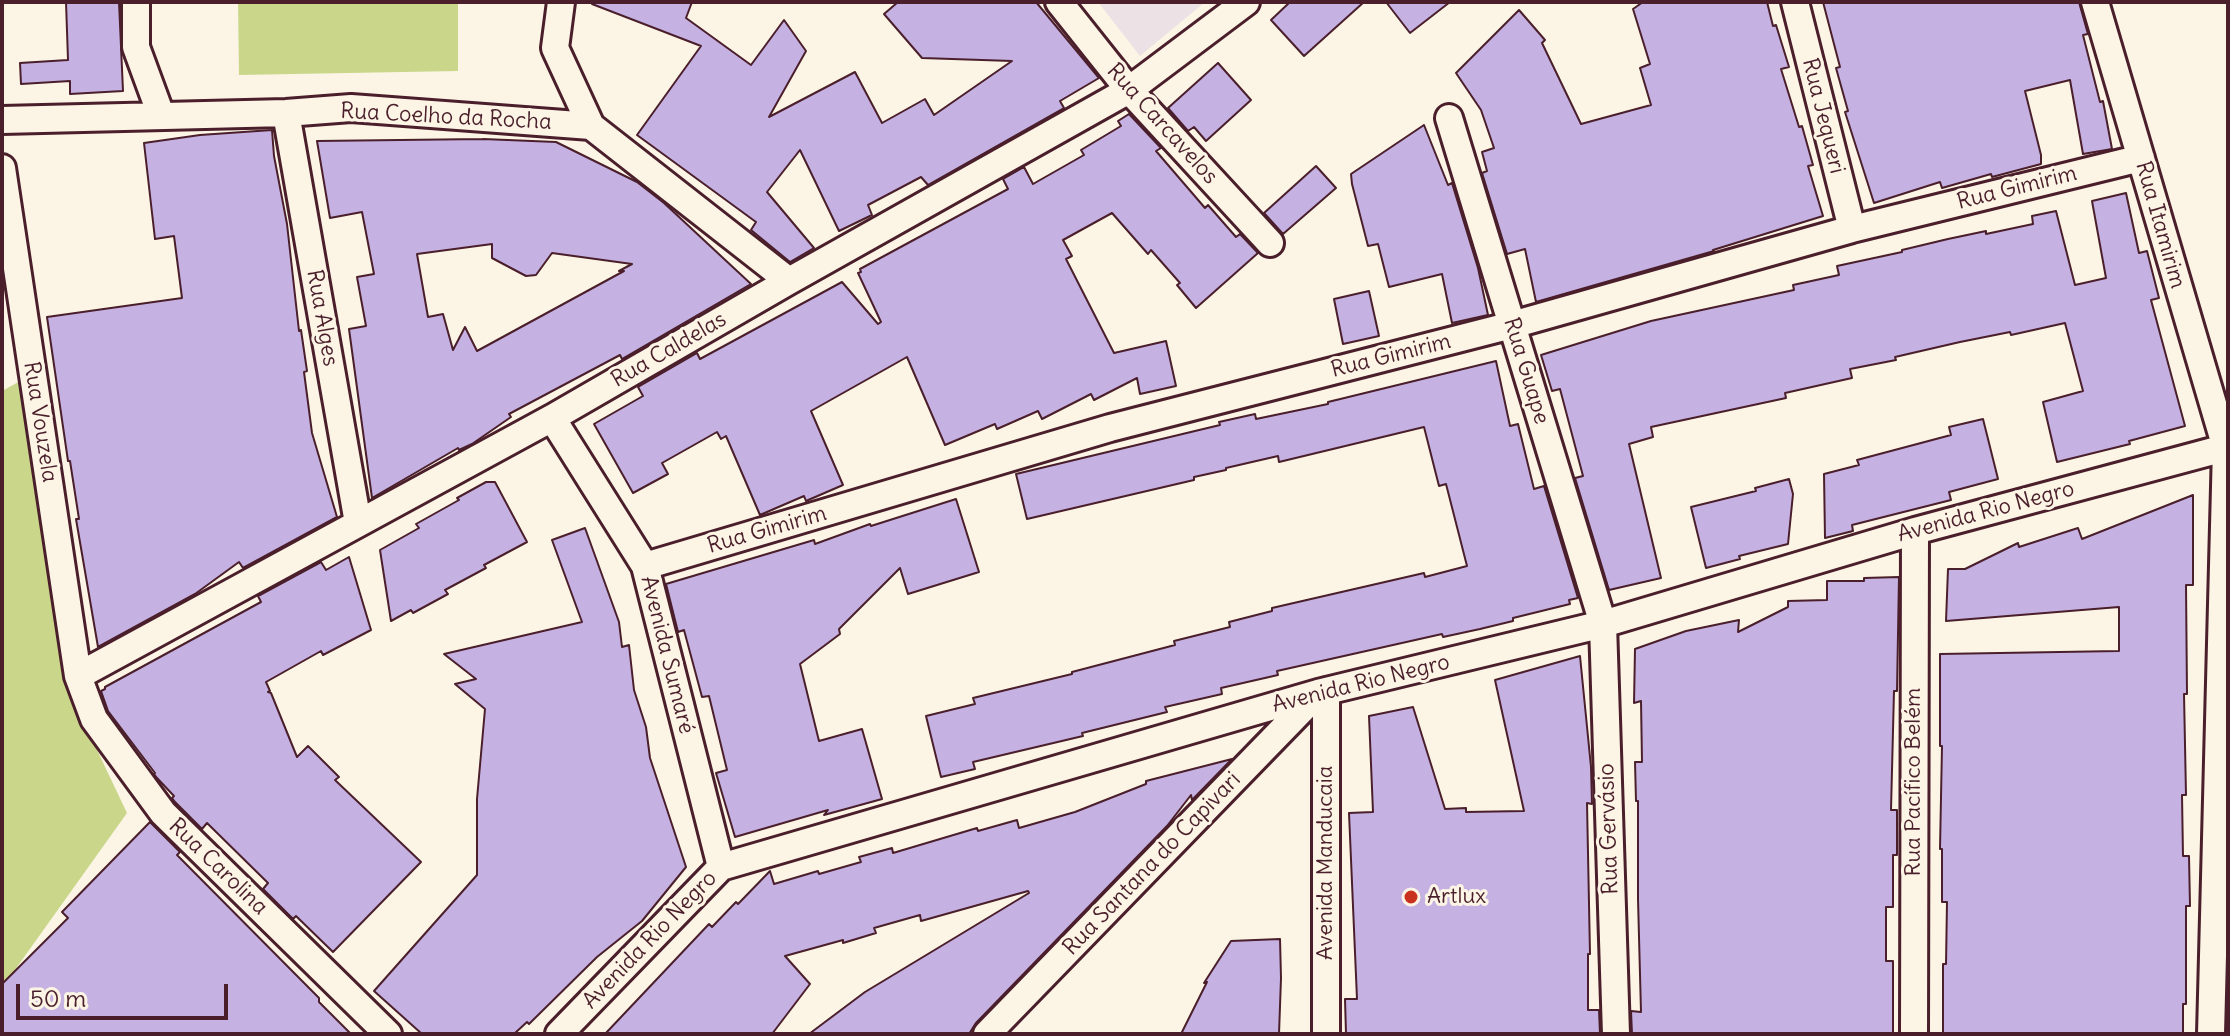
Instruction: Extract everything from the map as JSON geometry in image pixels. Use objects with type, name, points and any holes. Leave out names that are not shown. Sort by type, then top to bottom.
[{"type":"street","points":[[136,2],[136,47],[161,115]]},
{"type":"street","points":[[561,2],[555,48],[591,126],[789,281]]},
{"type":"street","name":"Rua Carcavelos","points":[[1059,2],[1129,90],[1270,243]]},
{"type":"street","name":"Rua Caldelas","points":[[78,676],[552,418],[1129,90],[1246,2]]},
{"type":"street","name":"Rua Jequeri","points":[[1795,2],[1852,229]]},
{"type":"street","name":"Rua Itamirim","points":[[2095,2],[2227,447],[2211,1034]]},
{"type":"street","name":"Rua Coelho da Rocha","points":[[2,120],[286,113],[351,108],[591,126]]},
{"type":"street","name":"Rua Alges","points":[[286,113],[358,523]]},
{"type":"street","name":"Rua Guape","points":[[1449,118],[1603,624]]},
{"type":"street","name":"Rua Gimirim","points":[[645,566],[1110,428],[1512,325],[1852,229],[2141,158]]},
{"type":"street","name":"Rua Vouzela","points":[[2,168],[78,676]]},
{"type":"street","name":"Avenida Sumaré","points":[[552,418],[645,566],[721,867]]},
{"type":"street","name":"Avenida Rio Negro","points":[[559,1034],[721,867],[1322,692],[1603,624],[1915,531],[2227,447]]},
{"type":"street","name":"Rua Pacífico Belém","points":[[1914,1034],[1915,531]]},
{"type":"street","name":"Rua Gervásio","points":[[1603,624],[1616,1034]]},
{"type":"street","name":"Rua Carolina","points":[[78,676],[94,719],[163,813],[388,1034]]},
{"type":"street","name":"Rua Santana do Capivari","points":[[987,1034],[1322,692]]},
{"type":"street","name":"Avenida Manducaia","points":[[1322,692],[1326,1034]]},
{"type":"shaded area","points":[[1098,2],[1205,2],[1140,56]]},
{"type":"green space","points":[[238,2],[458,2],[458,71],[239,75]]},
{"type":"green space","points":[[22,380],[56,621],[89,733],[127,813],[2,988],[2,391]]},
{"type":"building","points":[[66,2],[119,2],[123,91],[70,94],[70,81],[21,84],[20,63],[68,60]]},
{"type":"building","points":[[592,2],[692,2],[686,18],[751,65],[784,20],[806,51],[769,117],[855,72],[882,123],[925,99],[934,115],[1012,61],[922,58],[884,14],[898,2],[1036,2],[1099,78],[1060,101],[1064,108],[928,185],[921,177],[868,205],[872,215],[839,231],[800,150],[767,192],[814,248],[790,262],[751,230],[756,222],[637,135],[701,46]]},
{"type":"building","points":[[1290,2],[1364,2],[1304,56],[1271,20]]},
{"type":"building","points":[[1386,2],[1450,2],[1410,33]]},
{"type":"building","points":[[1643,2],[1767,2],[1789,67],[1781,69],[1799,127],[1802,126],[1813,165],[1808,166],[1823,216],[1536,302],[1525,249],[1507,254],[1482,173],[1487,171],[1482,152],[1494,148],[1481,110],[1456,73],[1519,10],[1545,40],[1542,43],[1581,124],[1651,105],[1640,68],[1650,64],[1633,9]]},
{"type":"building","points":[[1823,2],[2079,2],[2088,34],[2083,35],[2100,102],[2103,101],[2112,149],[2083,154],[2070,80],[2025,91],[2041,164],[1942,188],[1940,182],[1874,203],[1845,112],[1848,111],[1836,68],[1840,67]]},
{"type":"building","points":[[1218,63],[1251,100],[1206,141],[1194,127],[1188,131],[1168,108]]},
{"type":"building","points":[[1129,114],[1161,148],[1156,151],[1205,208],[1208,205],[1236,237],[1240,234],[1258,253],[1196,308],[1177,285],[1180,283],[1151,250],[1148,254],[1112,213],[1063,240],[1072,256],[1066,259],[1114,353],[1166,341],[1176,386],[1140,394],[1137,378],[1094,400],[1091,394],[1042,419],[1038,411],[997,429],[995,424],[945,445],[907,357],[811,411],[843,485],[806,501],[804,496],[760,515],[726,436],[721,439],[717,432],[662,463],[668,474],[633,493],[594,424],[643,396],[638,387],[697,353],[700,359],[842,282],[878,324],[881,322],[858,273],[860,269],[1008,189],[1003,179],[1024,167],[1033,184],[1084,155],[1081,150],[1121,126],[1118,121]]},
{"type":"building","points":[[1424,125],[1448,185],[1452,183],[1478,268],[1488,315],[1452,323],[1442,274],[1389,287],[1378,244],[1368,246],[1351,174]]},
{"type":"building","points":[[272,130],[307,371],[304,372],[312,433],[337,517],[243,568],[239,562],[195,594],[98,647],[47,317],[182,298],[174,236],[155,239],[144,143]]},
{"type":"building","points":[[483,139],[556,142],[637,182],[751,284],[622,359],[620,355],[509,414],[511,417],[472,444],[458,448],[372,498],[349,329],[366,326],[357,277],[374,274],[362,212],[330,218],[317,141]],"holes":[[[492,244],[492,258],[526,276],[536,275],[552,253],[632,264],[477,351],[465,327],[453,350],[443,314],[428,317],[417,254]]]},
{"type":"building","points":[[1316,166],[1336,188],[1283,234],[1264,213]]},
{"type":"building","points":[[2126,193],[2139,253],[2147,251],[2159,298],[2151,300],[2185,426],[2129,441],[2130,444],[2057,462],[2043,402],[2083,391],[2065,323],[1960,342],[1850,369],[1852,378],[1785,393],[1786,398],[1651,427],[1653,437],[1629,444],[1661,578],[1609,590],[1575,478],[1583,476],[1560,389],[1552,391],[1541,355],[1651,321],[1794,290],[1793,285],[1839,275],[1837,266],[1948,239],[2033,224],[2032,216],[2056,211],[2075,285],[2106,278],[2092,201]]},
{"type":"building","points":[[1369,291],[1379,336],[1343,344],[1334,299]]},
{"type":"building","points":[[1496,361],[1510,426],[1518,424],[1534,489],[1544,486],[1578,598],[1569,600],[1570,604],[1480,629],[1443,637],[1442,634],[1277,671],[1278,675],[1221,688],[1222,694],[1165,707],[1167,712],[973,762],[975,769],[941,777],[926,716],[975,704],[973,698],[1175,645],[1174,641],[1230,627],[1229,622],[1272,611],[1272,608],[1467,566],[1446,484],[1439,486],[1424,427],[1279,462],[1278,456],[1226,468],[1194,477],[1194,480],[1027,519],[1016,474],[1220,425],[1219,422],[1255,414],[1256,419],[1328,404]]},
{"type":"building","points":[[1983,419],[1998,479],[1949,492],[1951,500],[1852,525],[1853,531],[1825,538],[1824,474],[1859,465],[1857,460],[1951,435],[1949,427]]},
{"type":"building","points":[[1789,479],[1793,494],[1788,544],[1706,568],[1691,507],[1756,491],[1755,488]]},
{"type":"building","points":[[486,482],[495,482],[527,542],[445,590],[448,594],[391,621],[380,550],[419,528],[416,524]]},
{"type":"building","points":[[2193,495],[2193,585],[2186,585],[2186,795],[2182,795],[2183,856],[2189,856],[2190,906],[2186,906],[2183,1034],[1943,1034],[1947,902],[1942,902],[1940,849],[1940,654],[2119,651],[2119,607],[1946,621],[1948,569],[1965,569],[2018,543],[2019,547],[2078,528],[2082,539]]},
{"type":"building","points":[[956,499],[979,572],[908,594],[900,568],[839,629],[840,634],[800,664],[819,741],[862,729],[882,799],[824,815],[828,810],[735,837],[716,773],[727,770],[709,696],[702,697],[684,630],[678,632],[666,584],[814,540],[815,544]]},
{"type":"building","points":[[585,528],[619,622],[622,647],[629,645],[634,690],[646,727],[650,758],[686,867],[642,921],[597,957],[529,1024],[527,1022],[514,1034],[422,1034],[374,991],[477,875],[477,799],[485,709],[455,684],[476,679],[444,654],[582,622],[552,540]]},
{"type":"building","points":[[349,557],[371,630],[323,655],[321,651],[266,682],[268,692],[297,757],[308,746],[339,777],[335,780],[421,862],[333,952],[263,889],[268,883],[207,823],[202,829],[175,802],[174,796],[108,711],[101,691],[261,602],[258,596],[321,562],[326,570]]},
{"type":"building","points":[[1899,577],[1891,810],[1897,810],[1897,855],[1893,855],[1893,907],[1886,907],[1886,961],[1893,961],[1893,1034],[1632,1034],[1631,1011],[1641,1012],[1635,762],[1642,762],[1641,701],[1634,703],[1635,649],[1686,631],[1739,620],[1738,632],[1788,607],[1788,601],[1827,600],[1827,581]]},
{"type":"building","points":[[1580,656],[1592,804],[1587,803],[1588,1010],[1599,1010],[1600,1034],[1346,1034],[1345,999],[1357,999],[1349,813],[1373,812],[1369,716],[1413,707],[1445,809],[1466,808],[1466,812],[1524,811],[1495,680]]},
{"type":"building","points":[[1232,759],[1192,800],[1191,795],[1167,826],[976,1023],[969,1034],[809,1034],[865,992],[1028,891],[921,921],[920,915],[874,928],[876,933],[785,956],[810,984],[772,1034],[605,1034],[709,924],[712,927],[770,871],[774,884],[861,862],[859,857],[892,848],[893,853],[977,828],[978,831],[1017,820],[1019,828],[1075,812],[1146,784],[1146,781]]},
{"type":"building","points":[[150,822],[180,852],[177,855],[351,1034],[2,1034],[2,984],[68,918],[62,912]]},
{"type":"building","points":[[1280,939],[1279,1034],[1181,1034],[1207,982],[1204,983],[1231,941]]},
{"type":"place","name":"Artlux","points":[[1411,897]]}]
